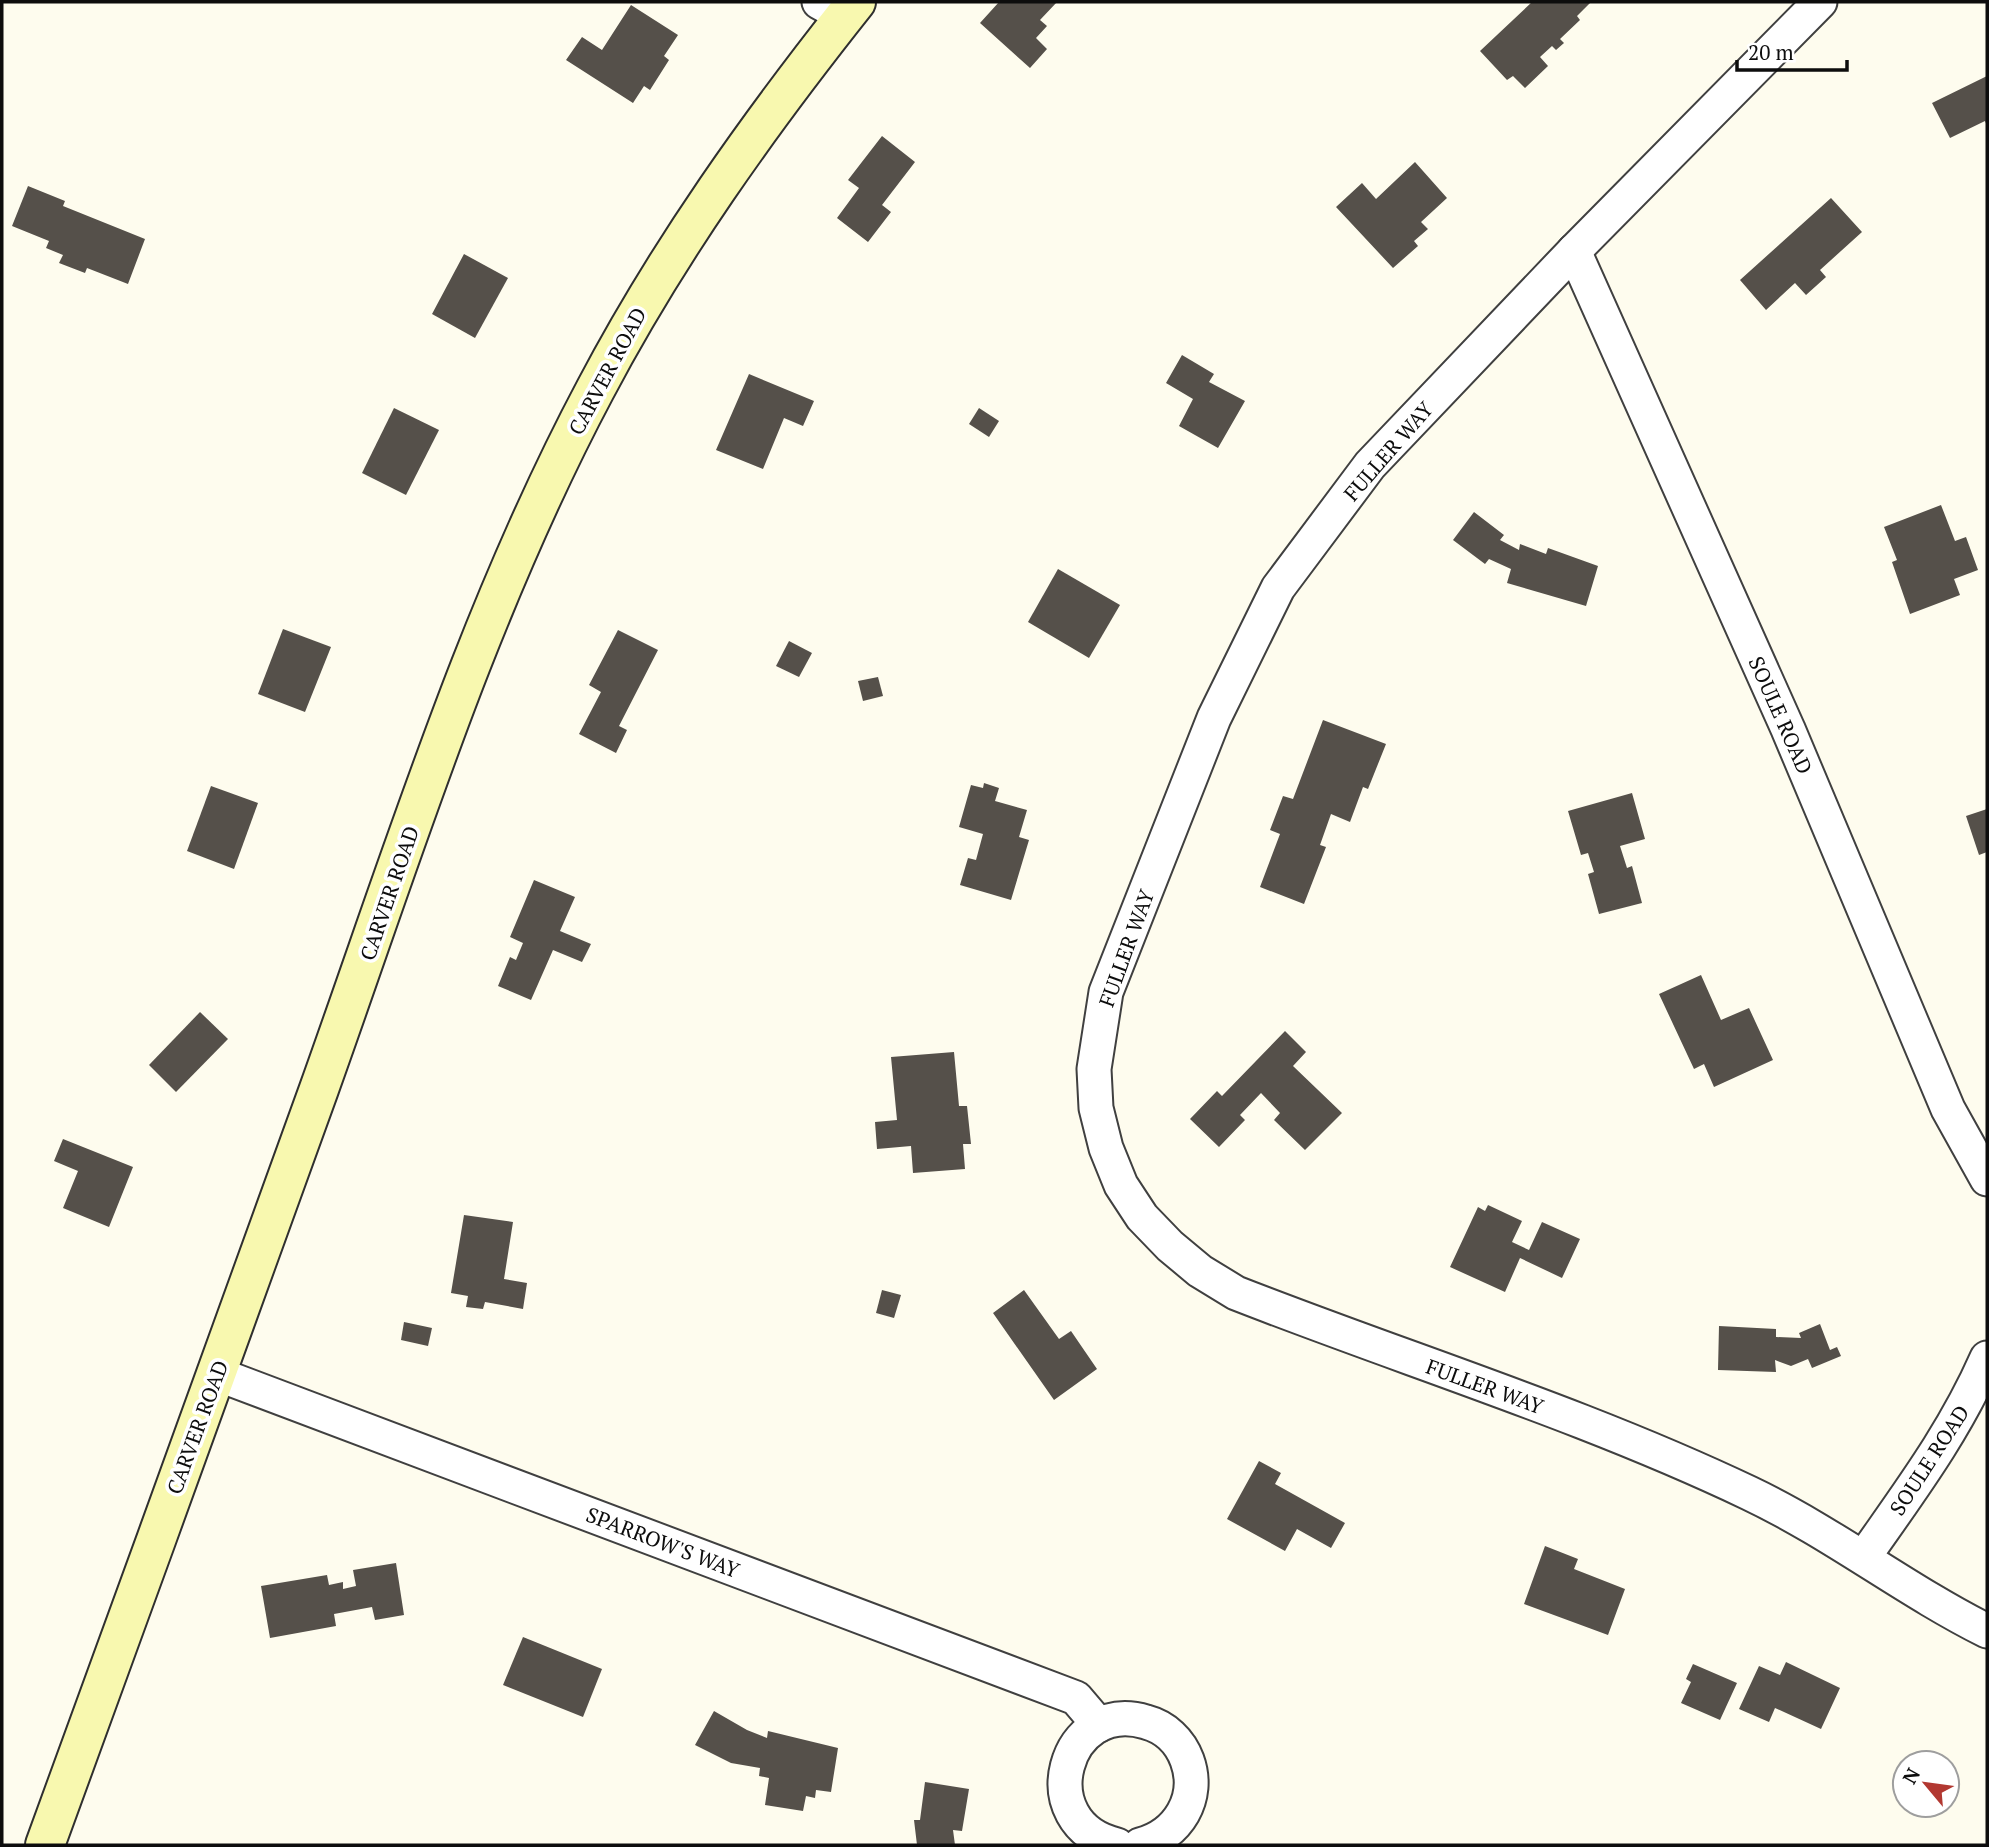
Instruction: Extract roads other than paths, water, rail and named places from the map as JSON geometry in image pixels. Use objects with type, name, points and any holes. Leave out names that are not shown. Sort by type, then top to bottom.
[{"type":"street","name":"FULLER WAY","points":[[1820,2],[1574,251],[1370,465],[1278,589],[1214,718],[1106,992],[1094,1069],[1096,1108],[1106,1148],[1121,1185],[1142,1217],[1170,1246],[1212,1279],[1236,1293],[1277,1309],[1649,1448],[1789,1513],[1920,1594],[1987,1631]]},
{"type":"street","name":"CARVER ROAD","points":[[45,1845],[217,1374],[451,715],[502,587],[594,392],[646,298],[840,6]]},
{"type":"street","name":"SOULE ROAD","points":[[1574,251],[1788,729],[1948,1109],[1987,1179]]},
{"type":"street","name":"SOULE ROAD","points":[[1864,1557],[1942,1446],[1971,1395],[1987,1358]]},
{"type":"street","name":"SPARROW'S WAY","points":[[217,1374],[1076,1698],[1099,1725]]},
{"type":"street","points":[[1117,1845],[1093,1836],[1081,1827],[1066,1801],[1064,1786],[1069,1757],[1087,1734],[1099,1725],[1117,1719],[1137,1719],[1156,1725],[1172,1736],[1184,1751],[1191,1770],[1192,1789],[1182,1816],[1162,1836],[1140,1845]]}]
